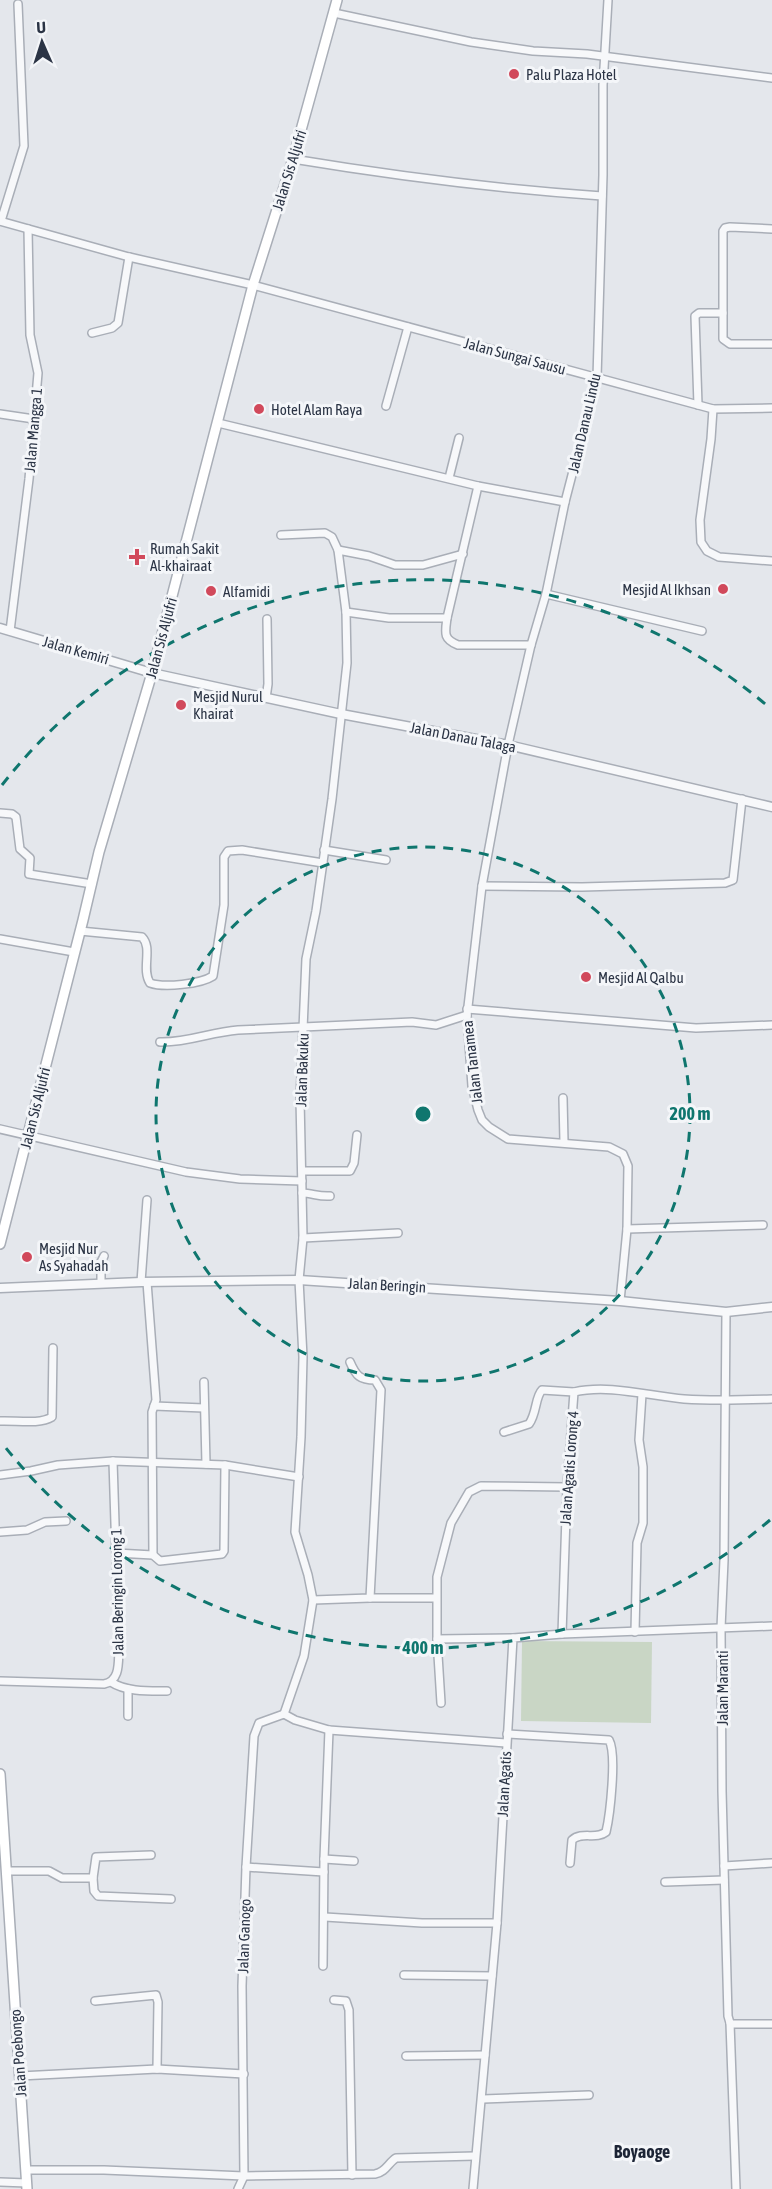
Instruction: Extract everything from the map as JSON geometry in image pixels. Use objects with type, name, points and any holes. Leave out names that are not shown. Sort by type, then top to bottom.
[{"type":"main road","name":"Jalan Sis Aljufri","points":[[0,1244],[99,852],[152,673],[253,285],[293,159],[337,0]]},
{"type":"main road","name":"Jalan Poebongo","points":[[0,1774],[27,2186]]},
{"type":"street","name":"Jalan Danau Lindu","points":[[508,745],[531,645],[546,594],[565,502],[597,378],[608,0]]},
{"type":"street","points":[[1,221],[24,146],[18,4]]},
{"type":"street","points":[[334,13],[471,42],[772,78]]},
{"type":"street","points":[[293,159],[444,182],[520,191],[602,196]]},
{"type":"street","name":"Jalan Sungai Sausu","points":[[1,221],[129,258],[253,285],[712,409],[772,408]]},
{"type":"street","points":[[772,229],[730,227],[723,231],[725,342],[772,344]]},
{"type":"street","name":"Jalan Mangga 1","points":[[10,631],[20,561],[38,373],[30,335],[28,229]]},
{"type":"street","points":[[92,333],[118,323],[129,258]]},
{"type":"street","points":[[698,405],[695,316],[699,313],[723,313]]},
{"type":"street","points":[[386,406],[408,327]]},
{"type":"street","points":[[712,409],[711,439],[700,520],[701,542],[707,551],[719,557],[772,561]]},
{"type":"street","points":[[0,414],[34,419]]},
{"type":"street","points":[[218,423],[478,486],[565,502]]},
{"type":"street","points":[[449,478],[459,438]]},
{"type":"street","points":[[478,486],[447,618],[446,636],[449,642],[458,645],[531,645]]},
{"type":"street","points":[[281,535],[329,534],[338,550],[369,556],[395,565],[423,565],[463,554]]},
{"type":"street","name":"Jalan Bakuku","points":[[284,1714],[304,1656],[312,1600],[308,1575],[295,1532],[303,1357],[299,1280],[303,1239],[300,1099],[306,959],[323,863],[347,663],[346,612],[338,550]]},
{"type":"street","points":[[546,594],[702,631]]},
{"type":"street","points":[[346,612],[389,618],[447,618]]},
{"type":"street","points":[[266,698],[268,684],[267,619]]},
{"type":"street","name":"Jalan Kemiri","points":[[0,628],[152,673]]},
{"type":"street","name":"Jalan Danau Talaga","points":[[152,673],[341,714],[508,745],[772,807]]},
{"type":"street","name":"Jalan Tanamea","points":[[508,745],[482,886],[467,1012],[472,1086],[482,1120],[508,1139],[609,1147],[623,1154],[628,1166],[627,1229],[620,1301]]},
{"type":"street","points":[[482,886],[582,887],[725,883],[733,880],[742,799]]},
{"type":"street","points":[[0,813],[10,814],[16,818],[20,849],[30,858],[29,874],[92,884]]},
{"type":"street","points":[[80,931],[142,937],[147,944],[146,975],[150,983],[164,985],[204,981],[213,976],[216,963],[224,905],[224,857],[228,851],[242,850],[323,863]]},
{"type":"street","points":[[324,850],[386,860]]},
{"type":"street","points":[[0,939],[74,952]]},
{"type":"street","points":[[160,1042],[179,1043],[225,1031],[412,1022],[436,1025],[467,1012],[696,1028],[772,1025]]},
{"type":"street","points":[[563,1098],[564,1142]]},
{"type":"street","points":[[0,1129],[186,1172],[240,1179],[302,1181]]},
{"type":"street","points":[[302,1171],[350,1171],[354,1163],[357,1135]]},
{"type":"street","points":[[302,1193],[314,1193],[320,1197],[330,1196]]},
{"type":"street","points":[[147,1200],[144,1282],[156,1380],[156,1400],[152,1412],[153,1555]]},
{"type":"street","points":[[627,1229],[763,1225]]},
{"type":"street","points":[[303,1239],[398,1233]]},
{"type":"street","points":[[101,1283],[104,1256]]},
{"type":"street","name":"Jalan Beringin","points":[[0,1288],[101,1283],[299,1280],[620,1301],[726,1312],[772,1307]]},
{"type":"street","name":"Jalan Maranti","points":[[726,1312],[724,1560],[721,1628],[724,1880],[736,2189]]},
{"type":"street","points":[[0,1421],[38,1421],[51,1418],[53,1348]]},
{"type":"street","points":[[350,1362],[355,1374],[366,1380],[375,1380],[381,1390],[370,1598]]},
{"type":"street","points":[[204,1382],[206,1464]]},
{"type":"street","name":"Jalan Agatis Lorong 4","points":[[562,1634],[567,1487],[574,1392],[593,1389],[724,1401],[772,1399]]},
{"type":"street","points":[[504,1432],[529,1424],[537,1405],[538,1395],[542,1390],[574,1392]]},
{"type":"street","points":[[635,1632],[637,1543],[643,1523],[643,1467],[639,1440],[642,1394]]},
{"type":"street","points":[[154,1406],[204,1408]]},
{"type":"street","points":[[0,1475],[31,1472],[58,1465],[113,1461],[225,1465],[299,1476]]},
{"type":"street","name":"Jalan Beringin Lorong 1","points":[[111,1682],[117,1673],[119,1648],[113,1461]]},
{"type":"street","points":[[116,1552],[153,1555],[160,1561],[222,1554],[224,1551],[225,1465]]},
{"type":"street","points":[[441,1703],[437,1639],[437,1576],[451,1523],[469,1492],[481,1486],[567,1487]]},
{"type":"street","points":[[0,1532],[27,1530],[45,1522],[66,1521]]},
{"type":"street","points":[[312,1600],[436,1598]]},
{"type":"street","points":[[437,1639],[513,1638],[772,1626]]},
{"type":"street","name":"Jalan Agatis","points":[[473,2189],[483,2099],[496,1923],[513,1638]]},
{"type":"street","points":[[0,1681],[111,1682],[118,1687],[128,1689],[166,1691]]},
{"type":"street","points":[[128,1689],[128,1716]]},
{"type":"street","points":[[284,1714],[295,1720],[329,1730],[506,1743]]},
{"type":"street","name":"Jalan Ganogo","points":[[244,2176],[242,1986],[246,1867],[255,1730],[264,1720],[284,1714]]},
{"type":"street","points":[[323,1966],[329,1730]]},
{"type":"street","points":[[507,1734],[573,1739],[597,1738],[609,1740],[611,1743],[613,1755],[611,1796],[606,1833],[601,1836],[574,1837],[570,1863]]},
{"type":"street","points":[[151,1855],[96,1857],[94,1891],[98,1896],[171,1899]]},
{"type":"street","points":[[324,1859],[354,1861]]},
{"type":"street","points":[[724,1866],[772,1863]]},
{"type":"street","points":[[246,1867],[324,1872]]},
{"type":"street","points":[[6,1871],[49,1871],[62,1878],[93,1878]]},
{"type":"street","points":[[665,1882],[724,1880]]},
{"type":"street","points":[[324,1917],[422,1923],[496,1923]]},
{"type":"street","points":[[404,1975],[492,1976]]},
{"type":"street","points":[[95,2001],[156,1995],[158,2002],[157,2069]]},
{"type":"street","points":[[334,2000],[346,2001],[349,2010],[352,2175]]},
{"type":"street","points":[[730,2023],[772,2024]]},
{"type":"street","points":[[406,2056],[485,2055]]},
{"type":"street","points":[[20,2076],[157,2069],[244,2074]]},
{"type":"street","points":[[483,2099],[589,2095]]},
{"type":"street","points":[[26,2170],[104,2170],[244,2176],[352,2175],[380,2173],[396,2158],[476,2156]]},
{"type":"street","points":[[238,2189],[244,2176]]},
{"type":"street","points":[[0,2182],[27,2186]]},
{"type":"green space","points":[[522,1641],[652,1642],[651,1723],[521,1721]]},
{"type":"place","name":"Palu Plaza Hotel","points":[[514,74]]},
{"type":"place","name":"Hotel Alam Raya","points":[[259,409]]},
{"type":"place","name":"Rumah Sakit Al-khairaat","points":[[137,557]]},
{"type":"place","name":"Mesjid Al Ikhsan","points":[[723,589]]},
{"type":"place","name":"Alfamidi","points":[[211,591]]},
{"type":"place","name":"Mesjid Nurul Khairat","points":[[181,705]]},
{"type":"place","name":"Mesjid Al Qalbu","points":[[586,977]]},
{"type":"place","name":"Mesjid Nur As Syahadah","points":[[27,1257]]},
{"type":"district","name":"Boyaoge","points":[[642,2151]]}]
